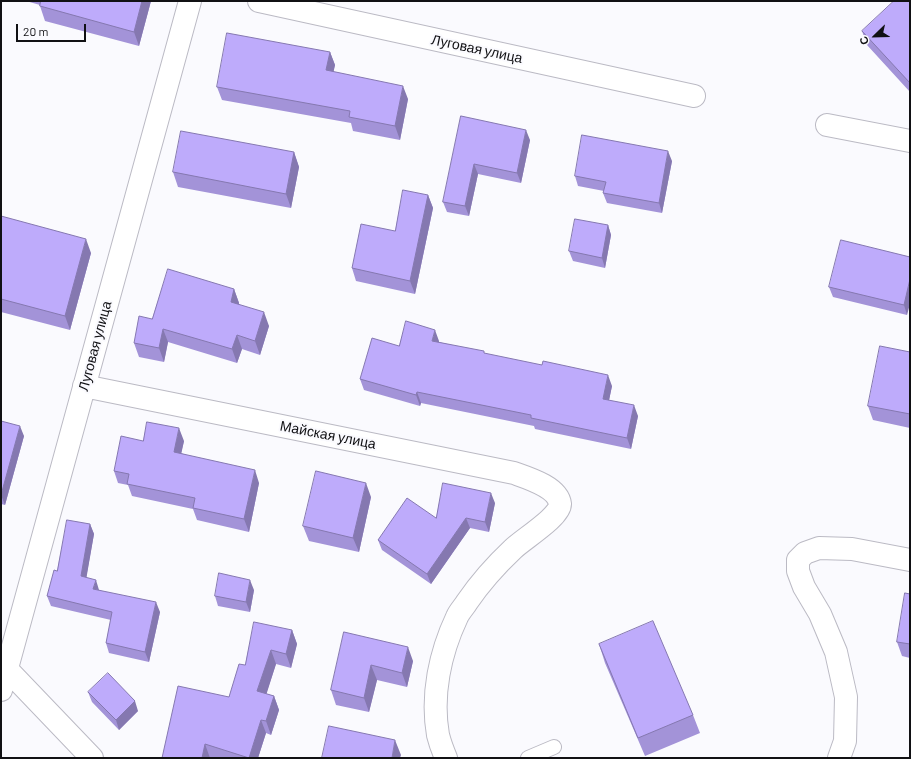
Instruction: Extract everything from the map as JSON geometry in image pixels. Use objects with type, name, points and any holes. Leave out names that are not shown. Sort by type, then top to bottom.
[{"type":"street","name":"Луговая улица","points":[[1,690],[4,666],[84,386],[190,1]]},
{"type":"street","name":"Луговая улица","points":[[259,1],[694,96]]},
{"type":"street","points":[[827,125],[910,141]]},
{"type":"street","name":"Майская улица","points":[[84,386],[514,472],[543,484],[556,494],[560,504],[559,510],[547,522],[513,548],[479,584],[457,616],[442,656],[435,696],[438,736],[446,758]]},
{"type":"street","points":[[839,758],[845,741],[846,697],[836,652],[820,614],[804,587],[798,571],[798,560],[806,553],[819,548],[852,550],[910,560]]},
{"type":"street","points":[[4,666],[92,758]]},
{"type":"lane","points":[[528,758],[554,747]]},
{"type":"building","points":[[41,1],[142,1],[134,32],[40,6]]},
{"type":"building","points":[[894,1],[910,1],[910,83],[862,31]]},
{"type":"building","points":[[227,33],[330,52],[326,70],[403,86],[395,126],[349,117],[350,111],[217,87]]},
{"type":"building","points":[[461,116],[526,130],[517,173],[474,164],[465,206],[443,202]]},
{"type":"building","points":[[181,131],[294,152],[286,194],[173,172]]},
{"type":"building","points":[[582,135],[668,151],[659,203],[603,193],[606,182],[575,176]]},
{"type":"building","points":[[403,190],[428,195],[410,281],[352,268],[361,224],[395,231]]},
{"type":"building","points":[[1,216],[86,239],[65,316],[1,299]]},
{"type":"building","points":[[575,219],[608,225],[602,258],[569,251]]},
{"type":"building","points":[[841,240],[910,257],[910,279],[904,305],[829,287]]},
{"type":"building","points":[[168,269],[234,289],[231,302],[264,312],[255,341],[237,335],[232,349],[163,329],[159,348],[134,343],[139,316],[152,319]]},
{"type":"building","points":[[406,321],[435,330],[432,341],[484,351],[484,353],[542,365],[543,361],[608,375],[603,399],[634,405],[627,438],[531,418],[531,415],[417,392],[416,395],[360,379],[372,338],[399,346]]},
{"type":"building","points":[[880,346],[910,352],[910,414],[868,406]]},
{"type":"building","points":[[1,421],[20,426],[1,495]]},
{"type":"building","points":[[147,422],[179,428],[174,452],[255,470],[244,519],[193,508],[195,498],[127,484],[129,474],[114,471],[121,436],[143,441]]},
{"type":"building","points":[[316,471],[366,483],[353,538],[303,526]]},
{"type":"building","points":[[443,483],[491,493],[485,522],[466,518],[427,574],[378,540],[407,498],[436,518]]},
{"type":"building","points":[[67,520],[90,524],[81,576],[96,580],[93,589],[156,602],[145,652],[106,643],[112,612],[47,596],[54,570],[57,571]]},
{"type":"building","points":[[219,573],[250,580],[246,602],[215,596]]},
{"type":"building","points":[[905,593],[910,594],[910,644],[897,642]]},
{"type":"building","points":[[653,621],[693,715],[638,738],[599,644]]},
{"type":"building","points":[[254,622],[292,630],[286,654],[271,650],[257,691],[274,696],[266,721],[261,720],[249,758],[205,744],[202,758],[162,758],[178,686],[229,697],[239,664],[245,665]]},
{"type":"building","points":[[344,632],[408,647],[402,673],[371,665],[364,698],[331,690]]},
{"type":"building","points":[[108,673],[135,701],[116,720],[88,692]]},
{"type":"building","points":[[329,726],[395,740],[392,758],[322,758]]}]
